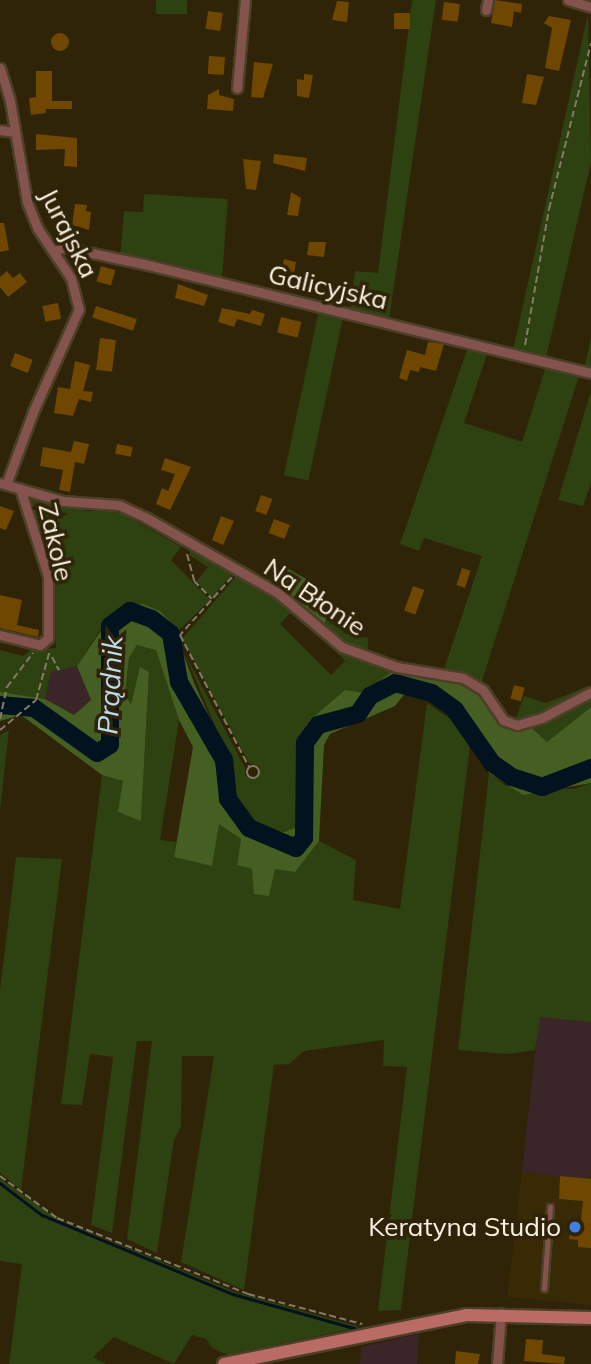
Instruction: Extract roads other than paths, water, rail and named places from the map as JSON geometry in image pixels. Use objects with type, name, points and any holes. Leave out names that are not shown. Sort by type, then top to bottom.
[{"type":"main road","points":[[224,1364],[374,1332],[501,1313],[591,1318]]},
{"type":"street","points":[[237,88],[245,0]]},
{"type":"street","points":[[568,0],[591,7]]},
{"type":"street","name":"Jurajska","points":[[0,68],[27,202],[38,229],[71,278],[79,309],[4,482]]},
{"type":"street","points":[[0,130],[15,132]]},
{"type":"street","name":"Galicyjska","points":[[54,251],[64,247],[144,264],[591,373]]},
{"type":"street","name":"Na Błonie","points":[[4,482],[63,501],[119,505],[278,593],[342,647],[397,667],[463,678],[483,690],[503,720],[517,725],[542,718],[591,692]]},
{"type":"street","name":"Zakole","points":[[0,635],[43,644],[48,576],[20,488]]},
{"type":"street","points":[[497,1364],[501,1313]]},
{"type":"lane","points":[[544,1289],[550,1207]]},
{"type":"waterway","name":"Prądnik","points":[[0,705],[34,708],[97,753],[110,745],[110,626],[130,611],[152,619],[171,634],[179,682],[224,760],[228,799],[249,828],[296,848],[304,838],[305,743],[318,725],[358,714],[370,696],[395,683],[432,693],[455,710],[492,763],[512,777],[542,787],[591,768]]},
{"type":"waterway","points":[[0,1183],[42,1215],[233,1294],[354,1328]]},
{"type":"place","name":"Keratyna Studio","points":[[575,1227]]}]
